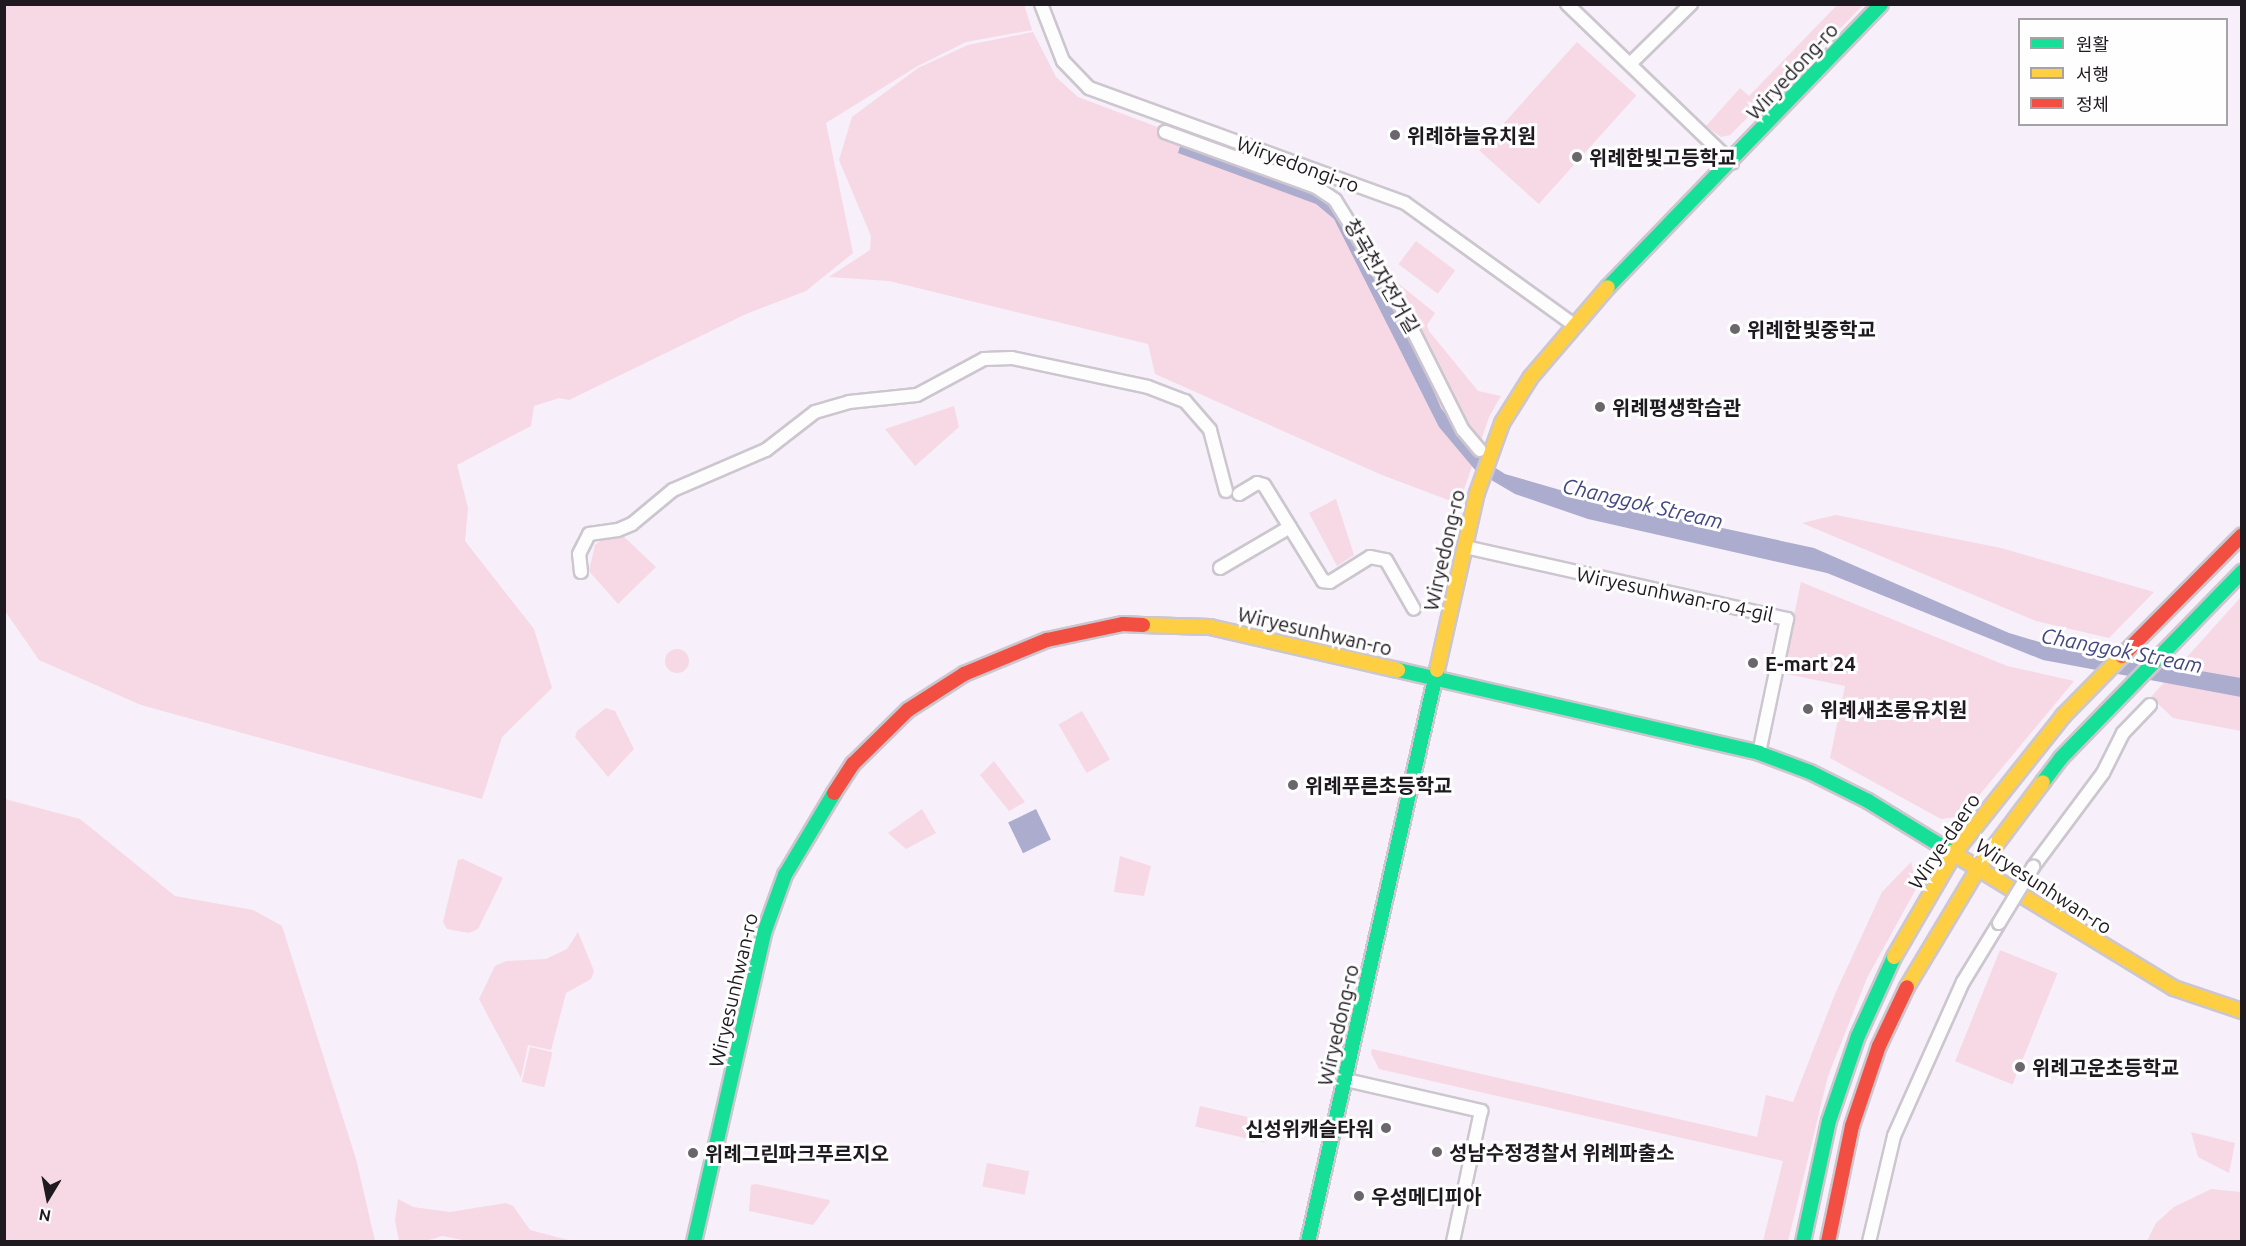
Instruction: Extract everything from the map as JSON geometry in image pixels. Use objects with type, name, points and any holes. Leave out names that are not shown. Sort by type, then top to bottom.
[{"type":"street","name":"Wiryedongi-ro","points":[[1041,4],[1063,61],[1089,88],[1405,203],[1573,324]]},
{"type":"street","points":[[1567,4],[1732,163]]},
{"type":"street","points":[[1630,64],[1691,4]]},
{"type":"street","name":"Wiryedong-ro","points":[[1308,1242],[1473,512],[1492,444],[1531,377],[1573,324],[1732,163],[1881,4]]},
{"type":"street","name":"창곡천자전거길","points":[[1165,132],[1316,186],[1335,200],[1400,304],[1463,430],[1480,450]]},
{"type":"street","points":[[581,572],[579,554],[588,534],[618,531],[632,524],[673,490],[766,450],[815,411],[849,402],[917,395],[984,358],[1012,358],[1148,387],[1185,401],[1210,430],[1226,491]]},
{"type":"street","points":[[1239,494],[1257,483],[1264,485],[1323,581],[1330,582],[1370,557],[1386,560],[1414,609]]},
{"type":"street","points":[[1220,568],[1290,527]]},
{"type":"street","name":"Wirye-daero","points":[[1803,1242],[1829,1121],[1858,1036],[1893,959],[1955,852],[2078,701],[2241,535]]},
{"type":"street","name":"Wiryesunhwan-ro 4-gil","points":[[1465,547],[1787,619],[1759,753]]},
{"type":"street","points":[[1828,1242],[1852,1126],[1879,1046],[1920,960],[1979,867],[2061,758],[2241,572]]},
{"type":"street","name":"Wiryesunhwan-ro","points":[[694,1242],[764,933],[775,901],[814,821],[838,785],[877,738],[908,710],[964,674],[1016,651],[1123,624],[1210,627],[1759,753],[1858,796],[1955,852],[2124,961],[2174,988],[2241,1011]]},
{"type":"street","points":[[1869,1242],[1894,1136],[1963,982],[2033,867],[2103,773],[2122,733],[2150,705]]},
{"type":"street","points":[[1346,1080],[1481,1112],[1453,1242]]},
{"type":"shaded area","points":[[1024,4],[1032,30],[966,42],[916,67],[826,123],[853,253],[806,291],[746,314],[569,400],[559,398],[534,406],[531,426],[457,465],[468,508],[465,541],[534,629],[552,688],[502,737],[482,799],[141,705],[39,660],[5,611],[5,5]]},
{"type":"shaded area","points":[[1837,5],[1863,5],[1774,97],[1759,106],[1730,135],[1721,137],[1706,126],[1740,88],[1749,96]]},
{"type":"shaded area","points":[[1033,32],[1056,77],[1078,97],[1335,194],[1348,209],[1383,271],[1435,313],[1427,325],[1429,331],[1478,391],[1501,396],[1489,417],[1459,504],[1382,475],[1155,374],[1148,344],[889,281],[829,277],[870,250],[871,236],[839,160],[852,117],[918,68],[968,45]]},
{"type":"shaded area","points":[[1577,42],[1636,96],[1539,204],[1479,150]]},
{"type":"shaded area","points":[[1416,241],[1455,270],[1438,294],[1399,264]]},
{"type":"shaded area","points":[[954,406],[959,427],[915,466],[885,429]]},
{"type":"shaded area","points":[[1336,499],[1354,555],[1337,566],[1309,513]]},
{"type":"shaded area","points":[[1836,515],[2001,548],[2154,592],[2109,638],[2036,621],[1802,523]]},
{"type":"shaded area","points":[[621,534],[656,567],[618,604],[589,571],[595,545],[608,535]]},
{"type":"shaded area","points":[[1801,582],[2007,666],[2074,681],[1962,816],[1941,819],[1830,758],[1845,686],[1782,673]]},
{"type":"shaded area","points":[[2241,597],[2241,731],[2173,718],[2151,697]]},
{"type":"shaded area","points":[[677,649],[682,650],[688,656],[688,666],[682,672],[677,673],[672,672],[666,666],[665,661],[666,656],[672,650]]},
{"type":"shaded area","points":[[606,708],[615,711],[634,749],[608,777],[575,737],[577,731]]},
{"type":"shaded area","points":[[1082,711],[1110,759],[1087,773],[1059,724]]},
{"type":"shaded area","points":[[994,761],[1025,802],[1009,811],[980,775]]},
{"type":"shaded area","points":[[5,799],[80,819],[175,896],[253,910],[282,926],[356,1159],[375,1241],[5,1242]]},
{"type":"shaded area","points":[[922,809],[936,833],[906,849],[888,833]]},
{"type":"shaded area","points":[[1120,856],[1151,866],[1144,896],[1114,892]]},
{"type":"shaded area","points":[[463,859],[503,878],[478,929],[469,933],[447,929],[443,922],[458,860]]},
{"type":"shaded area","points":[[1911,862],[1917,887],[1867,978],[1828,1076],[1788,1241],[1763,1241],[1783,1161],[1379,1069],[1371,1053],[1372,1049],[1757,1137],[1766,1095],[1793,1102],[1835,994],[1882,892]]},
{"type":"shaded area","points":[[578,932],[594,971],[591,979],[566,993],[551,1050],[528,1045],[521,1078],[479,999],[495,966],[506,961],[546,959],[567,949]]},
{"type":"shaded area","points":[[2000,950],[2057,973],[2013,1084],[1955,1061]]},
{"type":"shaded area","points":[[530,1047],[552,1052],[544,1087],[522,1082]]},
{"type":"shaded area","points":[[1200,1106],[1269,1122],[1264,1142],[1195,1126]]},
{"type":"shaded area","points":[[2191,1132],[2235,1143],[2229,1173],[2198,1157]]},
{"type":"shaded area","points":[[987,1163],[1029,1171],[1025,1195],[982,1187]]},
{"type":"shaded area","points":[[756,1184],[830,1202],[813,1225],[749,1211],[751,1185]]},
{"type":"shaded area","points":[[2211,1189],[2241,1192],[2241,1241],[2147,1241],[2156,1223],[2174,1207]]},
{"type":"shaded area","points":[[398,1199],[413,1207],[450,1212],[506,1203],[513,1206],[530,1230],[572,1241],[473,1242],[442,1236],[426,1241],[399,1241],[395,1221]]},
{"type":"water","points":[[1181,143],[1316,194],[1334,206],[1397,307],[1441,408],[1477,456],[1505,474],[1598,501],[1814,548],[2009,633],[2046,644],[2241,678],[2241,697],[2043,660],[1827,573],[1588,519],[1515,494],[1476,471],[1439,427],[1334,219],[1316,204],[1178,153]]},
{"type":"water","points":[[1036,809],[1051,840],[1023,853],[1008,823]]},
{"type":"traffic: fast","points":[[1608,287],[1881,4]]},
{"type":"traffic: fast","points":[[2043,782],[2061,758],[2242,572]]},
{"type":"traffic: fast","points":[[1398,670],[1759,753],[1810,772],[1868,801],[1951,852]]},
{"type":"traffic: fast","points":[[1308,1242],[1437,670]]},
{"type":"traffic: fast","points":[[694,1242],[764,933],[785,875],[834,793]]},
{"type":"traffic: fast","points":[[1803,1242],[1829,1121],[1858,1036],[1894,957]]},
{"type":"traffic: slow","points":[[1437,670],[1477,493],[1502,423],[1531,377],[1608,287]]},
{"type":"traffic: slow","points":[[1143,625],[1210,627],[1398,670]]},
{"type":"traffic: slow","points":[[1894,957],[1955,852],[2063,716],[2122,656]]},
{"type":"traffic: slow","points":[[1907,987],[1979,867],[2043,782]]},
{"type":"traffic: slow","points":[[1951,852],[2174,988],[2242,1011]]},
{"type":"traffic: jam","points":[[2122,656],[2242,535]]},
{"type":"traffic: jam","points":[[834,793],[853,764],[908,710],[964,674],[1047,640],[1123,624],[1143,625]]},
{"type":"traffic: jam","points":[[1828,1242],[1852,1126],[1879,1046],[1907,987]]},
{"type":"place","name":"위례하늘유치원","points":[[1395,135]]},
{"type":"place","name":"위례한빛고등학교","points":[[1577,157]]},
{"type":"place","name":"위례한빛중학교","points":[[1735,329]]},
{"type":"place","name":"위례평생학습관","points":[[1600,407]]},
{"type":"place","name":"E-mart 24","points":[[1753,663]]},
{"type":"place","name":"위례새초롱유치원","points":[[1808,709]]},
{"type":"place","name":"위례푸른초등학교","points":[[1293,785]]},
{"type":"place","name":"위례고운초등학교","points":[[2020,1067]]},
{"type":"place","name":"신성위캐슬타워","points":[[1386,1128]]},
{"type":"place","name":"성남수정경찰서 위례파출소","points":[[1437,1152]]},
{"type":"place","name":"위례그린파크푸르지오","points":[[693,1153]]},
{"type":"place","name":"우성메디피아","points":[[1359,1196]]},
{"type":"water label","name":"Changgok Stream","points":[[1643,503]]},
{"type":"water label","name":"Changgok Stream","points":[[2122,650]]}]
